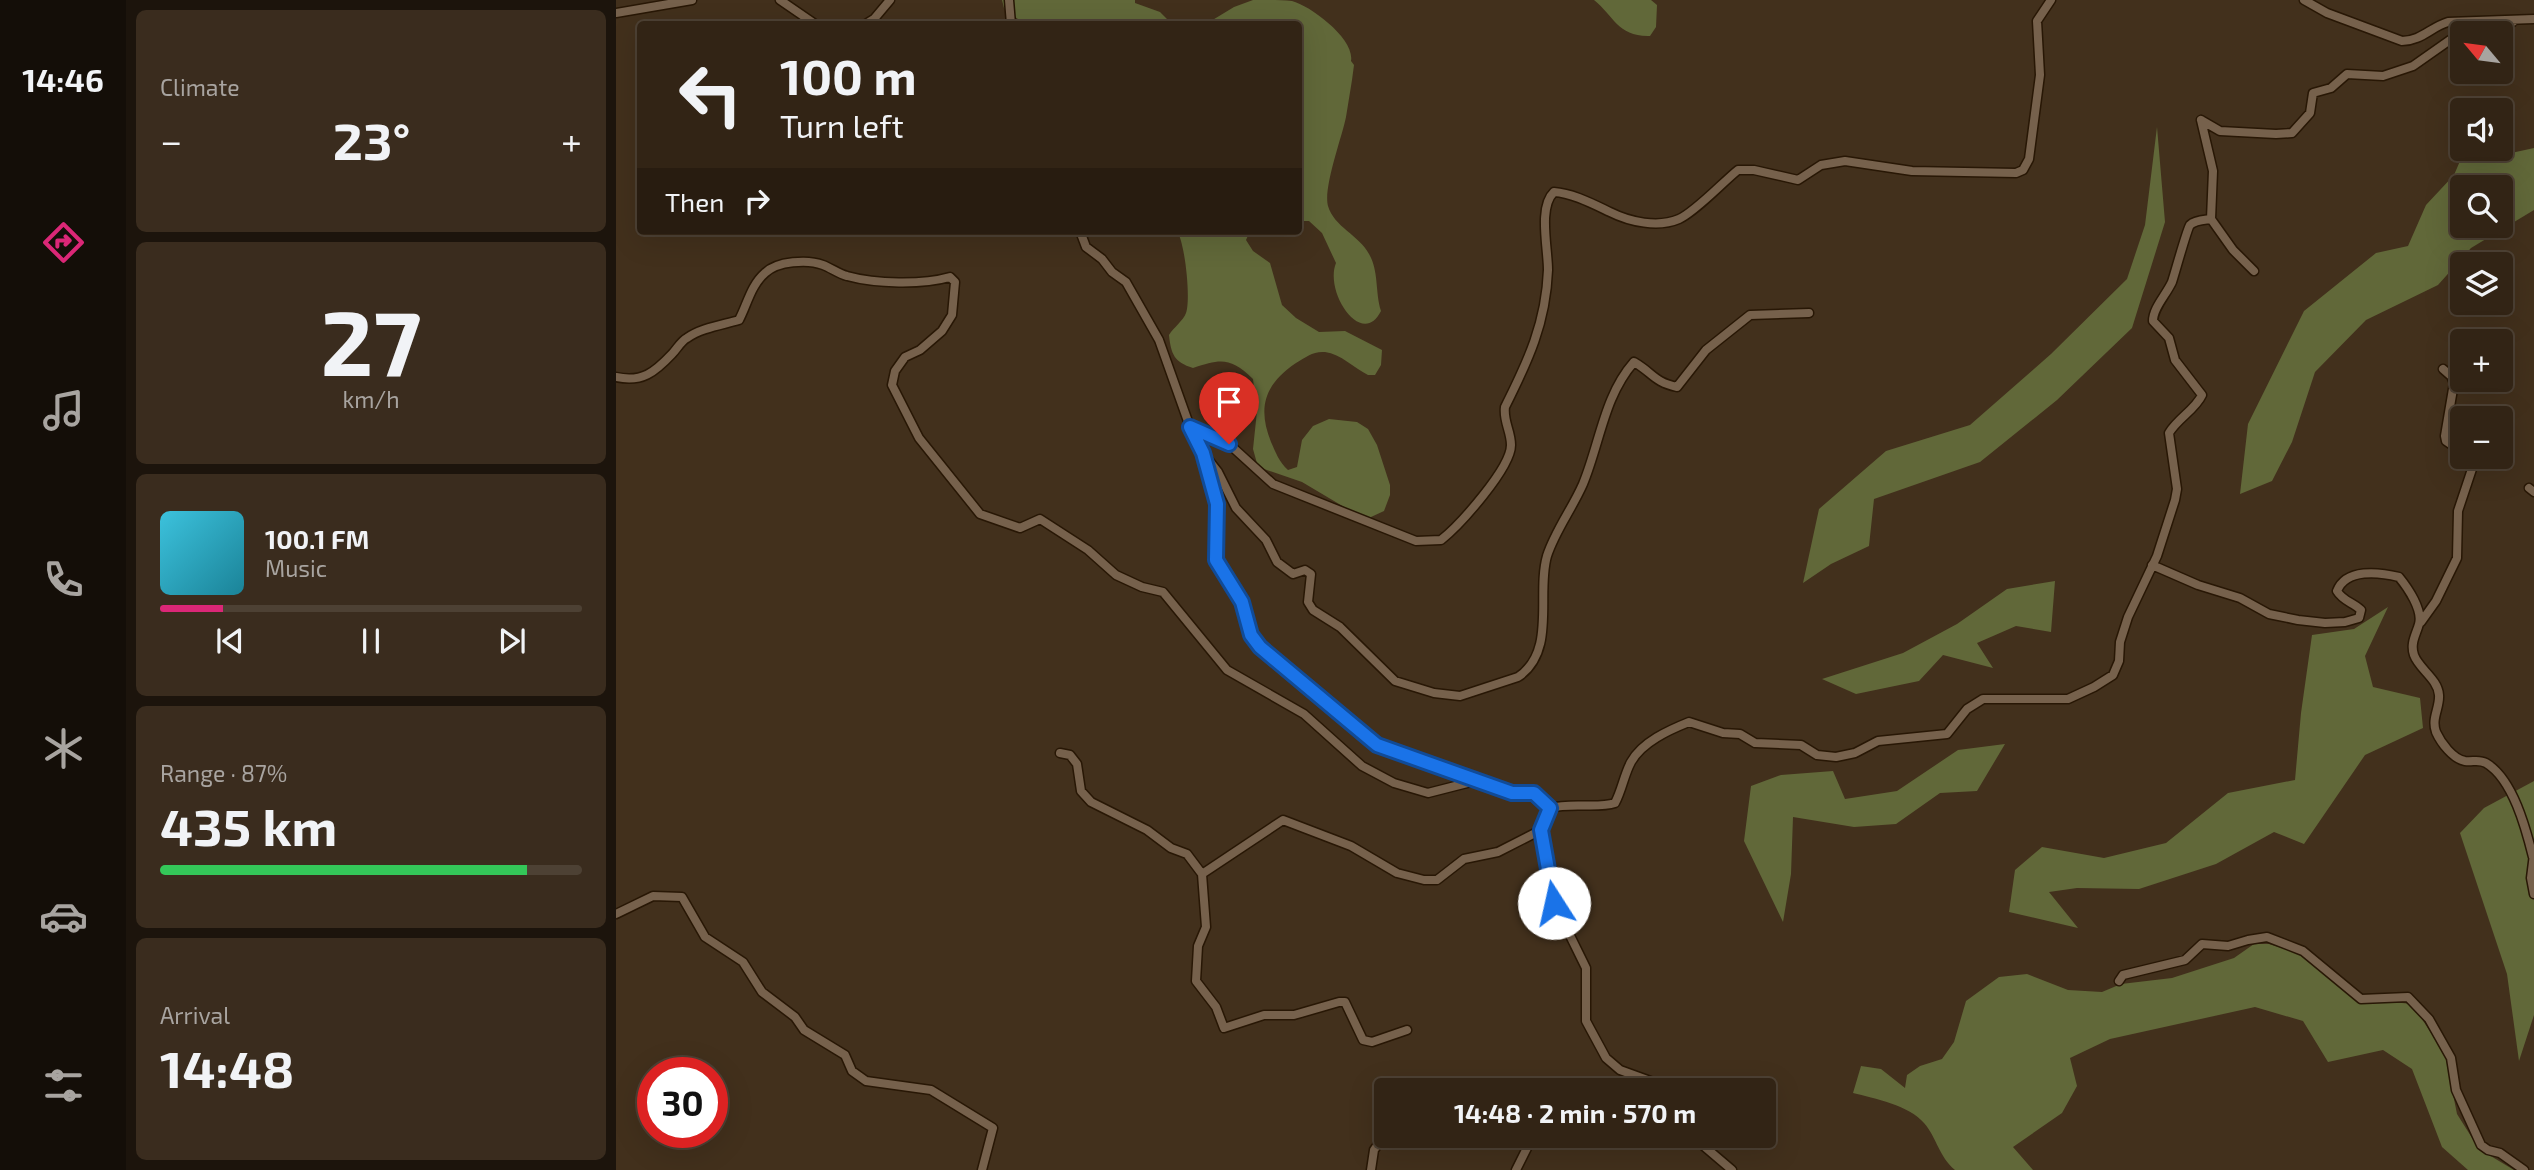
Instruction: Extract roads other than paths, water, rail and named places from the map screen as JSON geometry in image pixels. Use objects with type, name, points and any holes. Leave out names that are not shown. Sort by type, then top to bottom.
[{"type":"street","points":[[616,13],[692,0]]},
{"type":"street","points":[[780,0],[812,21]]},
{"type":"street","points":[[871,21],[890,0]]},
{"type":"street","points":[[1009,0],[1011,21]]},
{"type":"street","points":[[1190,427],[1229,444],[1273,484],[1416,541],[1441,540],[1498,477],[1508,461],[1511,445],[1504,415],[1505,407],[1531,355],[1540,328],[1548,271],[1546,204],[1554,191],[1623,218],[1644,222],[1670,222],[1682,218],[1738,170],[1754,170],[1798,180],[1821,165],[1845,161],[1912,172],[2016,173],[2023,170],[2029,159],[2040,75],[2037,21],[2050,0]]},
{"type":"street","points":[[2304,0],[2327,13],[2402,41],[2412,41],[2448,22],[2534,19]]},
{"type":"street","points":[[2513,22],[2517,20]]},
{"type":"street","points":[[2254,271],[2233,250],[2211,219],[2213,172],[2201,120],[2220,131],[2292,133],[2311,113],[2313,93],[2331,88],[2347,74],[2383,76],[2413,66],[2450,40]]},
{"type":"street","points":[[1550,808],[1566,804],[1607,806],[1615,803],[1631,762],[1641,749],[1689,722],[1723,733],[1740,734],[1755,743],[1801,745],[1817,755],[1836,757],[1855,753],[1878,741],[1947,734],[1967,709],[1983,699],[2068,699],[2113,675],[2119,662],[2120,642],[2128,617],[2171,517],[2177,489],[2169,433],[2202,395],[2183,373],[2175,360],[2173,343],[2157,327],[2153,316],[2170,286],[2184,249],[2189,226],[2193,222],[2211,219]]},
{"type":"street","points":[[1082,235],[1086,247],[1126,282],[1159,340],[1190,427],[1203,453],[1217,504],[1216,560],[1242,602],[1251,635],[1260,647],[1377,745],[1512,793],[1534,793],[1550,808]]},
{"type":"street","points":[[616,377],[634,380],[648,375],[672,354],[685,338],[702,330],[738,320],[751,292],[765,272],[779,265],[796,262],[820,263],[846,276],[891,282],[933,282],[950,277],[955,282],[952,315],[942,331],[920,350],[905,357],[895,371],[892,385],[919,438],[980,514],[1020,528],[1040,519],[1088,550],[1116,575],[1142,587],[1163,592],[1227,670],[1304,714],[1362,766],[1394,783],[1428,793],[1475,781]]},
{"type":"street","points":[[1203,453],[1218,472],[1236,508],[1266,540],[1277,562],[1293,574],[1305,570],[1311,574],[1308,602],[1313,610],[1340,627],[1395,681],[1434,693],[1460,696],[1518,677],[1527,672],[1535,657],[1541,640],[1546,558],[1589,468],[1621,377],[1634,362],[1648,369],[1660,383],[1677,387],[1706,350],[1750,315],[1810,313]]},
{"type":"street","points":[[2443,369],[2454,383],[2450,406]]},
{"type":"street","points":[[2450,407],[2445,436],[2450,444]]},
{"type":"street","points":[[2472,469],[2458,511],[2457,558],[2436,601],[2421,622],[2412,646],[2415,658],[2434,682],[2439,695],[2434,720],[2436,732],[2454,757],[2463,761],[2480,760],[2488,765],[2514,800],[2533,855],[2531,878],[2534,894]]},
{"type":"street","points":[[2152,565],[2207,588],[2240,598],[2269,614],[2325,622],[2345,622],[2359,618],[2361,610],[2342,600],[2337,591],[2340,583],[2347,578],[2374,572],[2399,576],[2408,588],[2421,622]]},
{"type":"street","points":[[1060,752],[1070,755],[1077,764],[1081,791],[1091,802],[1151,832],[1175,850],[1187,854],[1202,874],[1206,927],[1198,946],[1196,981],[1216,1006],[1224,1028],[1264,1015],[1294,1015],[1345,1002],[1363,1040],[1371,1042],[1407,1030]]},
{"type":"street","points":[[1550,808],[1541,830],[1554,903],[1586,968],[1586,1021],[1606,1058],[1620,1070],[1642,1078]]},
{"type":"street","points":[[1202,874],[1283,820],[1351,846],[1397,873],[1424,880],[1437,880],[1464,859],[1498,852],[1541,830]]},
{"type":"street","points":[[616,914],[653,896],[682,897],[705,937],[743,961],[762,992],[795,1017],[804,1030],[845,1055],[852,1071],[866,1081],[931,1090],[993,1128],[982,1170]]},
{"type":"street","points":[[2119,981],[2123,975],[2185,960],[2202,944],[2228,946],[2267,937],[2303,951],[2361,999],[2408,998],[2429,1019],[2451,1058],[2456,1090],[2481,1145],[2500,1153],[2524,1170]]},
{"type":"street","points":[[1371,1170],[1375,1148]]},
{"type":"street","points":[[1516,1170],[1527,1148]]},
{"type":"street","points":[[1706,1148],[1732,1170]]}]
